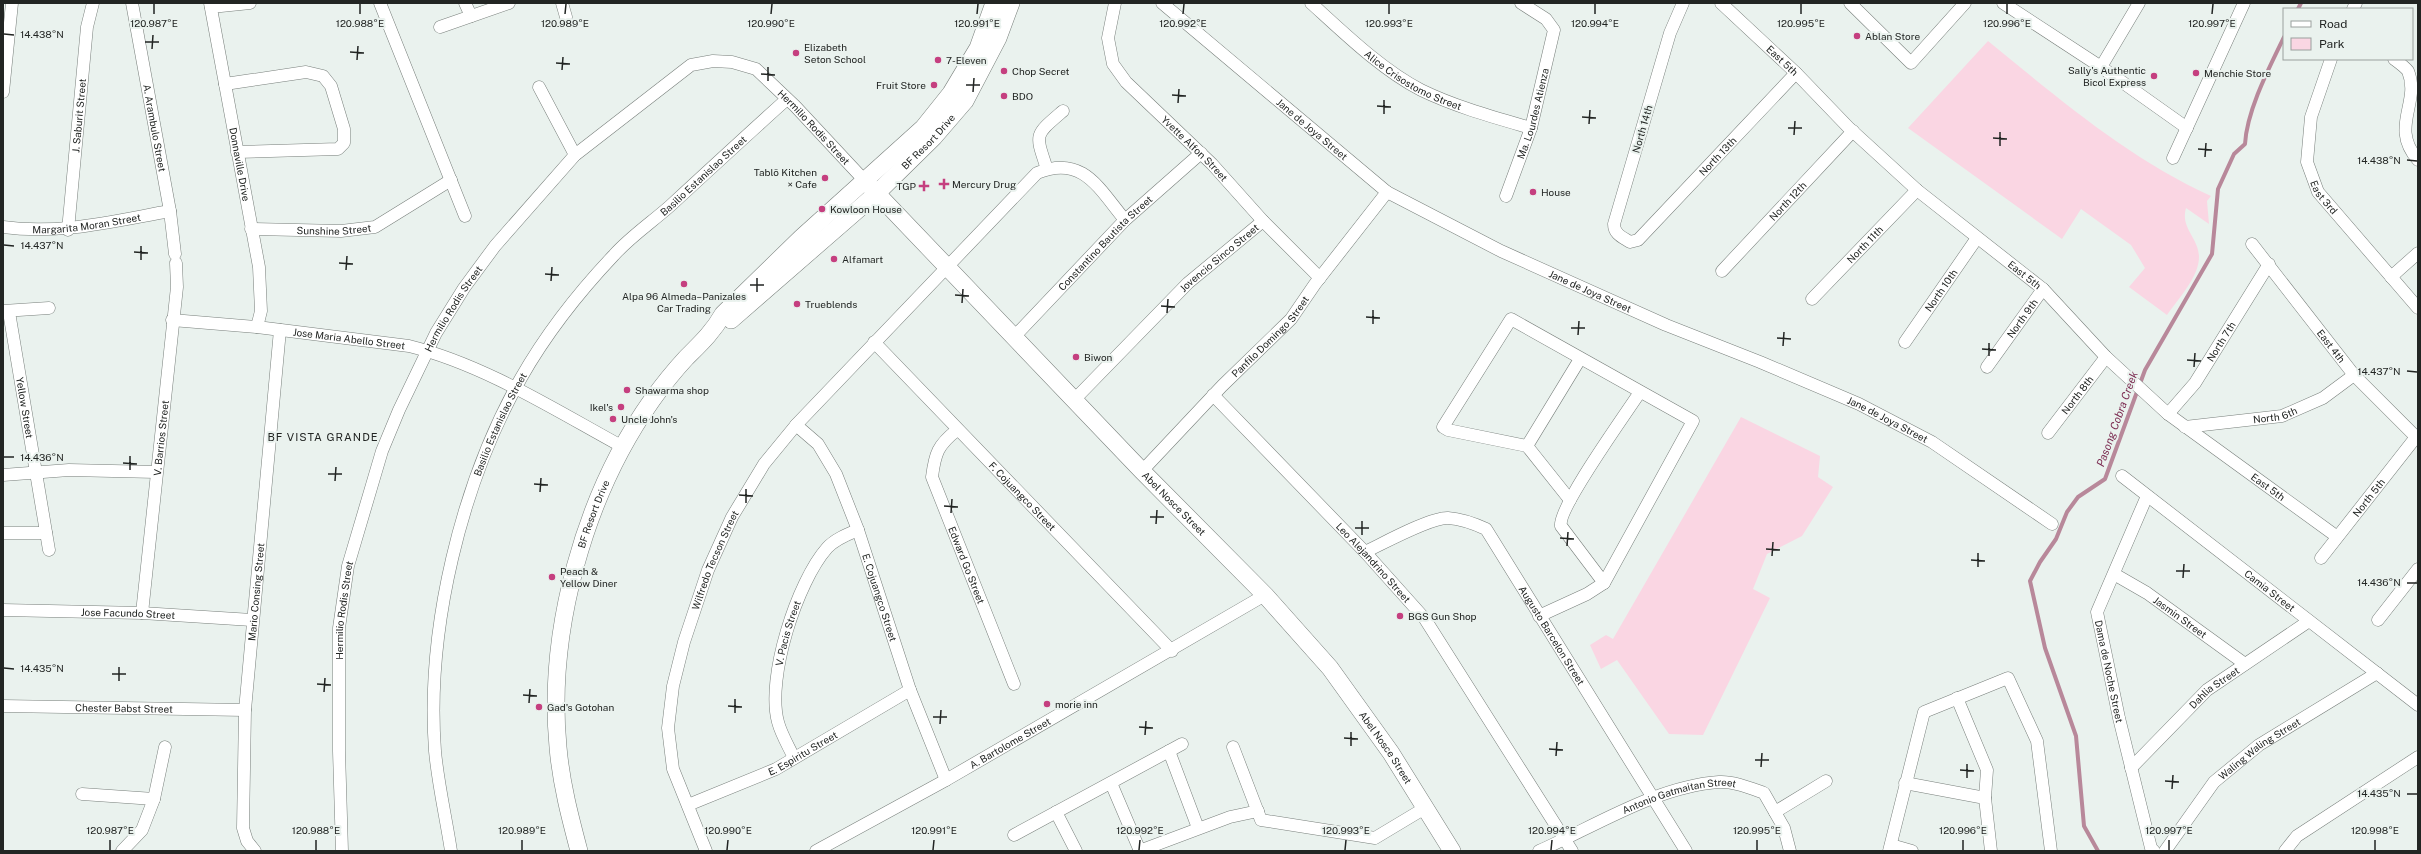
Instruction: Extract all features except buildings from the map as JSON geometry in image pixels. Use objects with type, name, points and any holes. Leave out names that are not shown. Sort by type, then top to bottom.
[{"type":"main road","name":"BF Resort Drive","points":[[579,851],[566,802],[558,747],[556,695],[562,629],[573,573],[594,511],[623,447],[652,400],[685,359],[715,328],[723,314],[732,304],[864,180],[923,128],[951,93],[978,48],[994,3]]},
{"type":"main road","name":"BF Resort Drive","points":[[715,328],[734,317],[877,193],[934,137],[965,101],[998,38],[1011,3]]},
{"type":"main road","name":"Abel Nosce Street","points":[[864,180],[1075,399],[1142,471],[1265,595],[1334,673],[1391,752],[1424,808],[1452,851]]},
{"type":"street","points":[[3,92],[12,3]]},
{"type":"street","name":"J. Saburit Street","points":[[68,230],[87,26],[93,3]]},
{"type":"street","name":"A. Arambulo Street","points":[[132,3],[170,212],[176,258]]},
{"type":"street","points":[[210,5],[250,3]]},
{"type":"street","points":[[380,3],[465,216]]},
{"type":"street","points":[[465,3],[471,16]]},
{"type":"street","points":[[440,27],[509,3]]},
{"type":"street","points":[[562,3],[566,17]]},
{"type":"street","name":"Yvette Alfon Street","points":[[1114,3],[1108,38],[1113,64],[1126,82],[1201,153],[1263,221],[1320,278]]},
{"type":"street","name":"Jane de Joya Street","points":[[1162,3],[1387,192],[1502,251],[1630,308],[1859,404],[1932,442],[2052,524]]},
{"type":"street","name":"Alice Crisostomo Street","points":[[1311,3],[1366,52],[1420,89],[1467,110],[1531,128]]},
{"type":"street","name":"Ma. Lourdes Atienza","points":[[1506,196],[1531,128],[1554,30],[1552,25],[1546,19],[1521,3]]},
{"type":"street","name":"North 14th","points":[[1638,240],[1630,242],[1619,236],[1614,230],[1614,224],[1670,33],[1682,3]]},
{"type":"street","name":"East 5th","points":[[1721,3],[1796,73],[1853,131],[1917,190],[2043,288],[2106,357],[2168,414],[2336,536]]},
{"type":"street","points":[[1850,3],[1911,63],[1965,3]]},
{"type":"street","points":[[2003,3],[2101,67],[2186,128]]},
{"type":"street","points":[[2101,67],[2139,3]]},
{"type":"street","points":[[2173,158],[2243,4]]},
{"type":"street","name":"Donnaville Drive","points":[[210,5],[259,267],[261,311],[257,327]]},
{"type":"street","name":"East 3rd","points":[[2331,60],[2311,117],[2307,162],[2318,192],[2418,308]]},
{"type":"street","points":[[2395,60],[2408,70],[2415,90],[2405,136],[2412,153],[2418,160]]},
{"type":"street","name":"Hermilio Rodis Street","points":[[342,851],[339,751],[339,628],[348,566],[382,451],[427,350],[464,288],[495,246],[575,155],[690,65],[713,61],[732,62],[756,69],[787,99],[864,180]]},
{"type":"street","points":[[225,84],[306,72],[323,76],[331,86],[344,129],[344,144],[338,149],[237,152]]},
{"type":"street","name":"North 13th","points":[[1638,240],[1796,73]]},
{"type":"street","points":[[539,87],[575,155]]},
{"type":"street","name":"Basilio Estanislao Street","points":[[451,851],[435,751],[434,685],[442,611],[454,550],[470,494],[516,388],[542,346],[577,297],[616,252],[787,99]]},
{"type":"street","points":[[1047,169],[1038,141],[1040,130],[1063,111]]},
{"type":"street","name":"North 12th","points":[[1722,271],[1853,131]]},
{"type":"street","name":"Constantino Bautista Street","points":[[1014,337],[1125,220],[1201,153]]},
{"type":"street","points":[[947,267],[1037,174],[1047,169],[1067,166],[1088,176],[1125,220]]},
{"type":"street","name":"Sunshine Street","points":[[251,230],[341,231],[375,227],[451,180]]},
{"type":"street","name":"North 11th","points":[[1812,299],[1917,190]]},
{"type":"street","name":"Panfilo Domingo Street","points":[[1142,471],[1213,395],[1291,319],[1320,278],[1387,192]]},
{"type":"street","name":"Margarita Moran Street","points":[[3,227],[33,231],[68,230],[170,212]]},
{"type":"street","name":"Jovencio Sinco Street","points":[[1075,399],[1188,283],[1263,221]]},
{"type":"street","name":"North 10th","points":[[1905,342],[1977,238]]},
{"type":"street","name":"East 4th","points":[[2252,244],[2354,375],[2417,438]]},
{"type":"street","points":[[2391,276],[2418,253]]},
{"type":"street","name":"V. Barrios Street","points":[[142,613],[172,320],[177,287],[176,258]]},
{"type":"street","name":"North 7th","points":[[2168,414],[2195,383],[2268,264]]},
{"type":"street","name":"Wilfredo Tecson Street","points":[[706,851],[673,769],[668,728],[673,686],[684,642],[708,570],[732,517],[764,464],[796,425],[947,267]]},
{"type":"street","name":"North 9th","points":[[1987,367],[2043,288]]},
{"type":"street","points":[[6,311],[49,308]]},
{"type":"street","name":"Yellow Street","points":[[6,311],[49,550]]},
{"type":"street","points":[[1539,616],[1587,594],[1604,583],[1693,421],[1510,319],[1443,427],[1448,430],[1527,446],[1570,500]]},
{"type":"street","name":"Jose Maria Abello Street","points":[[172,320],[257,327],[409,346],[427,350],[516,388],[623,447]]},
{"type":"street","name":"Mario Consing Street","points":[[255,851],[247,841],[243,828],[245,710],[252,620],[280,330]]},
{"type":"street","name":"F. Cojuangco Street","points":[[874,342],[957,430],[1172,651]]},
{"type":"street","name":"North 8th","points":[[2048,434],[2106,357]]},
{"type":"street","points":[[1527,446],[1580,359]]},
{"type":"street","name":"North 6th","points":[[2185,427],[2282,416],[2323,398],[2354,375]]},
{"type":"street","points":[[1604,583],[1561,526],[1560,521],[1570,500],[1640,392]]},
{"type":"street","name":"Leo Alejandrino Street","points":[[1213,395],[1365,552],[1425,619],[1572,851]]},
{"type":"street","name":"E. Cojuangco Street","points":[[796,425],[818,444],[836,474],[858,530],[910,690],[946,780]]},
{"type":"street","name":"Edward Go Street","points":[[957,430],[943,441],[934,455],[932,477],[1014,684]]},
{"type":"street","name":"North 5th","points":[[2321,558],[2336,536],[2417,438]]},
{"type":"street","points":[[3,475],[36,474],[69,470],[156,472]]},
{"type":"street","name":"Camia Street","points":[[2122,476],[2418,705]]},
{"type":"street","name":"Dama de Noche Street","points":[[2147,496],[2097,612],[2131,768],[2151,848],[2154,851]]},
{"type":"street","name":"Augusto Barcelon Street","points":[[1365,552],[1408,531],[1446,518],[1467,521],[1486,529],[1686,851]]},
{"type":"street","name":"V. Pacis Street","points":[[794,758],[778,722],[774,691],[780,653],[791,616],[816,564],[828,547],[842,537],[858,530]]},
{"type":"street","points":[[3,533],[46,533]]},
{"type":"street","points":[[2378,620],[2418,569]]},
{"type":"street","name":"Jasmin Street","points":[[2114,574],[2147,593],[2245,664]]},
{"type":"street","name":"A. Bartolome Street","points":[[816,851],[946,780],[1172,651],[1265,595]]},
{"type":"street","name":"Jose Facundo Street","points":[[3,610],[142,613],[252,620]]},
{"type":"street","name":"Dahlia Street","points":[[2131,768],[2208,690],[2309,621]]},
{"type":"street","name":"Waling Waling Street","points":[[2165,851],[2214,782],[2258,745],[2377,673]]},
{"type":"street","points":[[1912,851],[1890,848],[1924,712],[2008,678],[2037,741],[2051,851]]},
{"type":"street","name":"E. Espiritu Street","points":[[688,805],[776,769],[910,690]]},
{"type":"street","points":[[1957,698],[1986,770],[1985,798],[1991,851]]},
{"type":"street","name":"Chester Babst Street","points":[[3,706],[245,710]]},
{"type":"street","points":[[1014,835],[1182,744]]},
{"type":"street","points":[[122,851],[142,830],[154,799],[165,747]]},
{"type":"street","points":[[1233,747],[1261,820],[1375,838],[1424,808]]},
{"type":"street","points":[[1169,751],[1198,828]]},
{"type":"street","points":[[2285,851],[2297,836],[2418,757]]},
{"type":"street","points":[[1775,812],[1826,781]]},
{"type":"street","name":"Antonio Gatmaitan Street","points":[[1539,851],[1654,798],[1684,789],[1720,782],[1764,792],[1784,828],[1790,851]]},
{"type":"street","points":[[1111,783],[1139,851],[1230,816],[1258,811]]},
{"type":"street","points":[[1905,784],[1985,798]]},
{"type":"street","points":[[82,794],[154,799]]},
{"type":"street","points":[[1056,812],[1076,851]]},
{"type":"green space","points":[[1988,41],[2067,105],[2122,145],[2180,181],[2211,196],[2207,201],[2209,224],[2186,208],[2185,215],[2187,227],[2198,250],[2198,265],[2192,280],[2167,315],[2129,287],[2145,268],[2131,245],[2081,209],[2062,239],[1908,128]]},
{"type":"green space","points":[[1741,417],[1820,456],[1818,477],[1833,487],[1802,536],[1767,554],[1753,589],[1770,598],[1703,735],[1669,734],[1617,660],[1601,669],[1590,645],[1606,635],[1613,639]]},
{"type":"waterway","name":"Pasong Cobra Creek","points":[[2298,8],[2301,3]]},
{"type":"waterway","name":"Pasong Cobra Creek","points":[[2098,851],[2084,826],[2076,736],[2045,648],[2030,581],[2040,562],[2056,539],[2067,512],[2078,497],[2105,479],[2145,370],[2212,254],[2218,189],[2234,154],[2245,144],[2254,103],[2283,39]]},
{"type":"place","name":"Ablan Store","points":[[1857,36]]},
{"type":"place","name":"Elizabeth Seton School","points":[[796,53]]},
{"type":"place","name":"7-Eleven","points":[[938,60]]},
{"type":"place","name":"Chop Secret","points":[[1004,71]]},
{"type":"place","name":"Menchie Store","points":[[2196,73]]},
{"type":"place","name":"Sally's Authentic Bicol Express","points":[[2154,76]]},
{"type":"place","name":"Fruit Store","points":[[934,85]]},
{"type":"place","name":"BDO","points":[[1004,96]]},
{"type":"place","name":"Tablō Kitchen × Cafe","points":[[825,178]]},
{"type":"place","name":"Mercury Drug","points":[[944,184]]},
{"type":"place","name":"TGP","points":[[924,186]]},
{"type":"place","name":"House","points":[[1533,192]]},
{"type":"place","name":"Kowloon House","points":[[822,209]]},
{"type":"place","name":"Alfamart","points":[[834,259]]},
{"type":"place","name":"Alpa 96 Almeda–Panizales Car Trading","points":[[684,284]]},
{"type":"place","name":"Trueblends","points":[[797,304]]},
{"type":"place","name":"Biwon","points":[[1076,357]]},
{"type":"place","name":"Shawarma shop","points":[[627,390]]},
{"type":"place","name":"Ikel's","points":[[621,407]]},
{"type":"place","name":"Uncle John's","points":[[613,419]]},
{"type":"place","name":"Peach & Yellow Diner","points":[[552,577]]},
{"type":"place","name":"BGS Gun Shop","points":[[1400,616]]},
{"type":"place","name":"morie inn","points":[[1047,704]]},
{"type":"place","name":"Gad's Gotohan","points":[[539,707]]},
{"type":"district","name":"BF VISTA GRANDE","points":[[323,437]]}]
